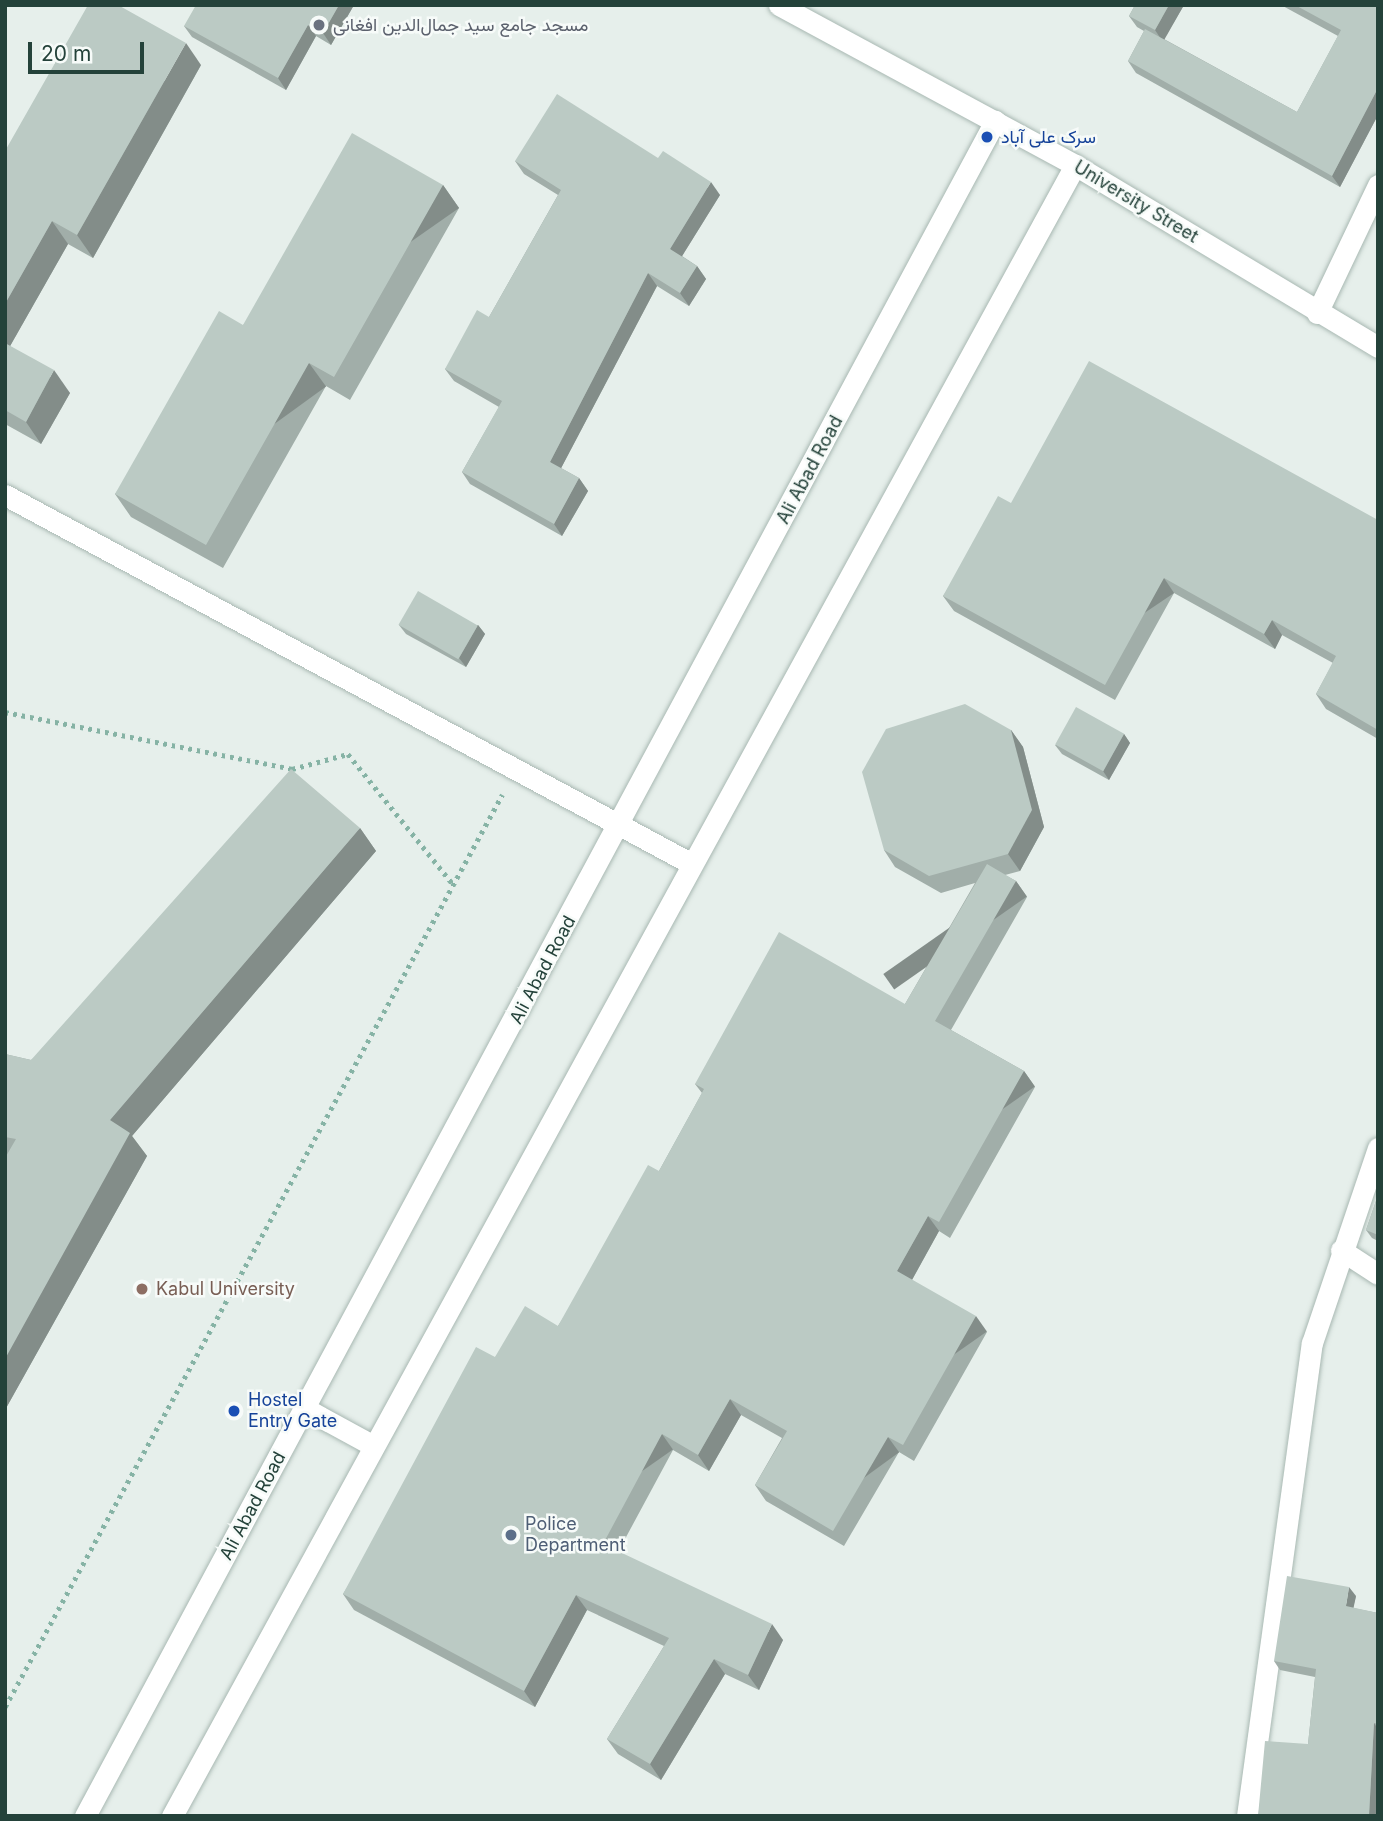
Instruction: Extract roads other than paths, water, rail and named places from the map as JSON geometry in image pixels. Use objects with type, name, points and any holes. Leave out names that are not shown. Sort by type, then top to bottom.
[{"type":"street","name":"University Street","points":[[793,9],[1075,165],[1317,313],[1378,346]]},
{"type":"street","name":"Ali Abad Road","points":[[85,1816],[621,826],[995,121]]},
{"type":"street","points":[[172,1816],[1075,165]]},
{"type":"street","points":[[1317,313],[1378,185]]},
{"type":"street","points":[[5,495],[692,864]]},
{"type":"street","points":[[1247,1816],[1312,1343],[1341,1250],[1378,1148]]},
{"type":"street","points":[[1341,1250],[1378,1274]]},
{"type":"street","points":[[306,1409],[374,1446]]},
{"type":"place","name":"مسجد جامع سید جمال‌الدین افغانی","points":[[319,25]]},
{"type":"place","name":"سرک علی آباد","points":[[987,137]]},
{"type":"place","name":"Kabul University","points":[[142,1289]]},
{"type":"place","name":"Hostel Entry Gate","points":[[234,1411]]},
{"type":"place","name":"Police Department","points":[[511,1535]]}]
